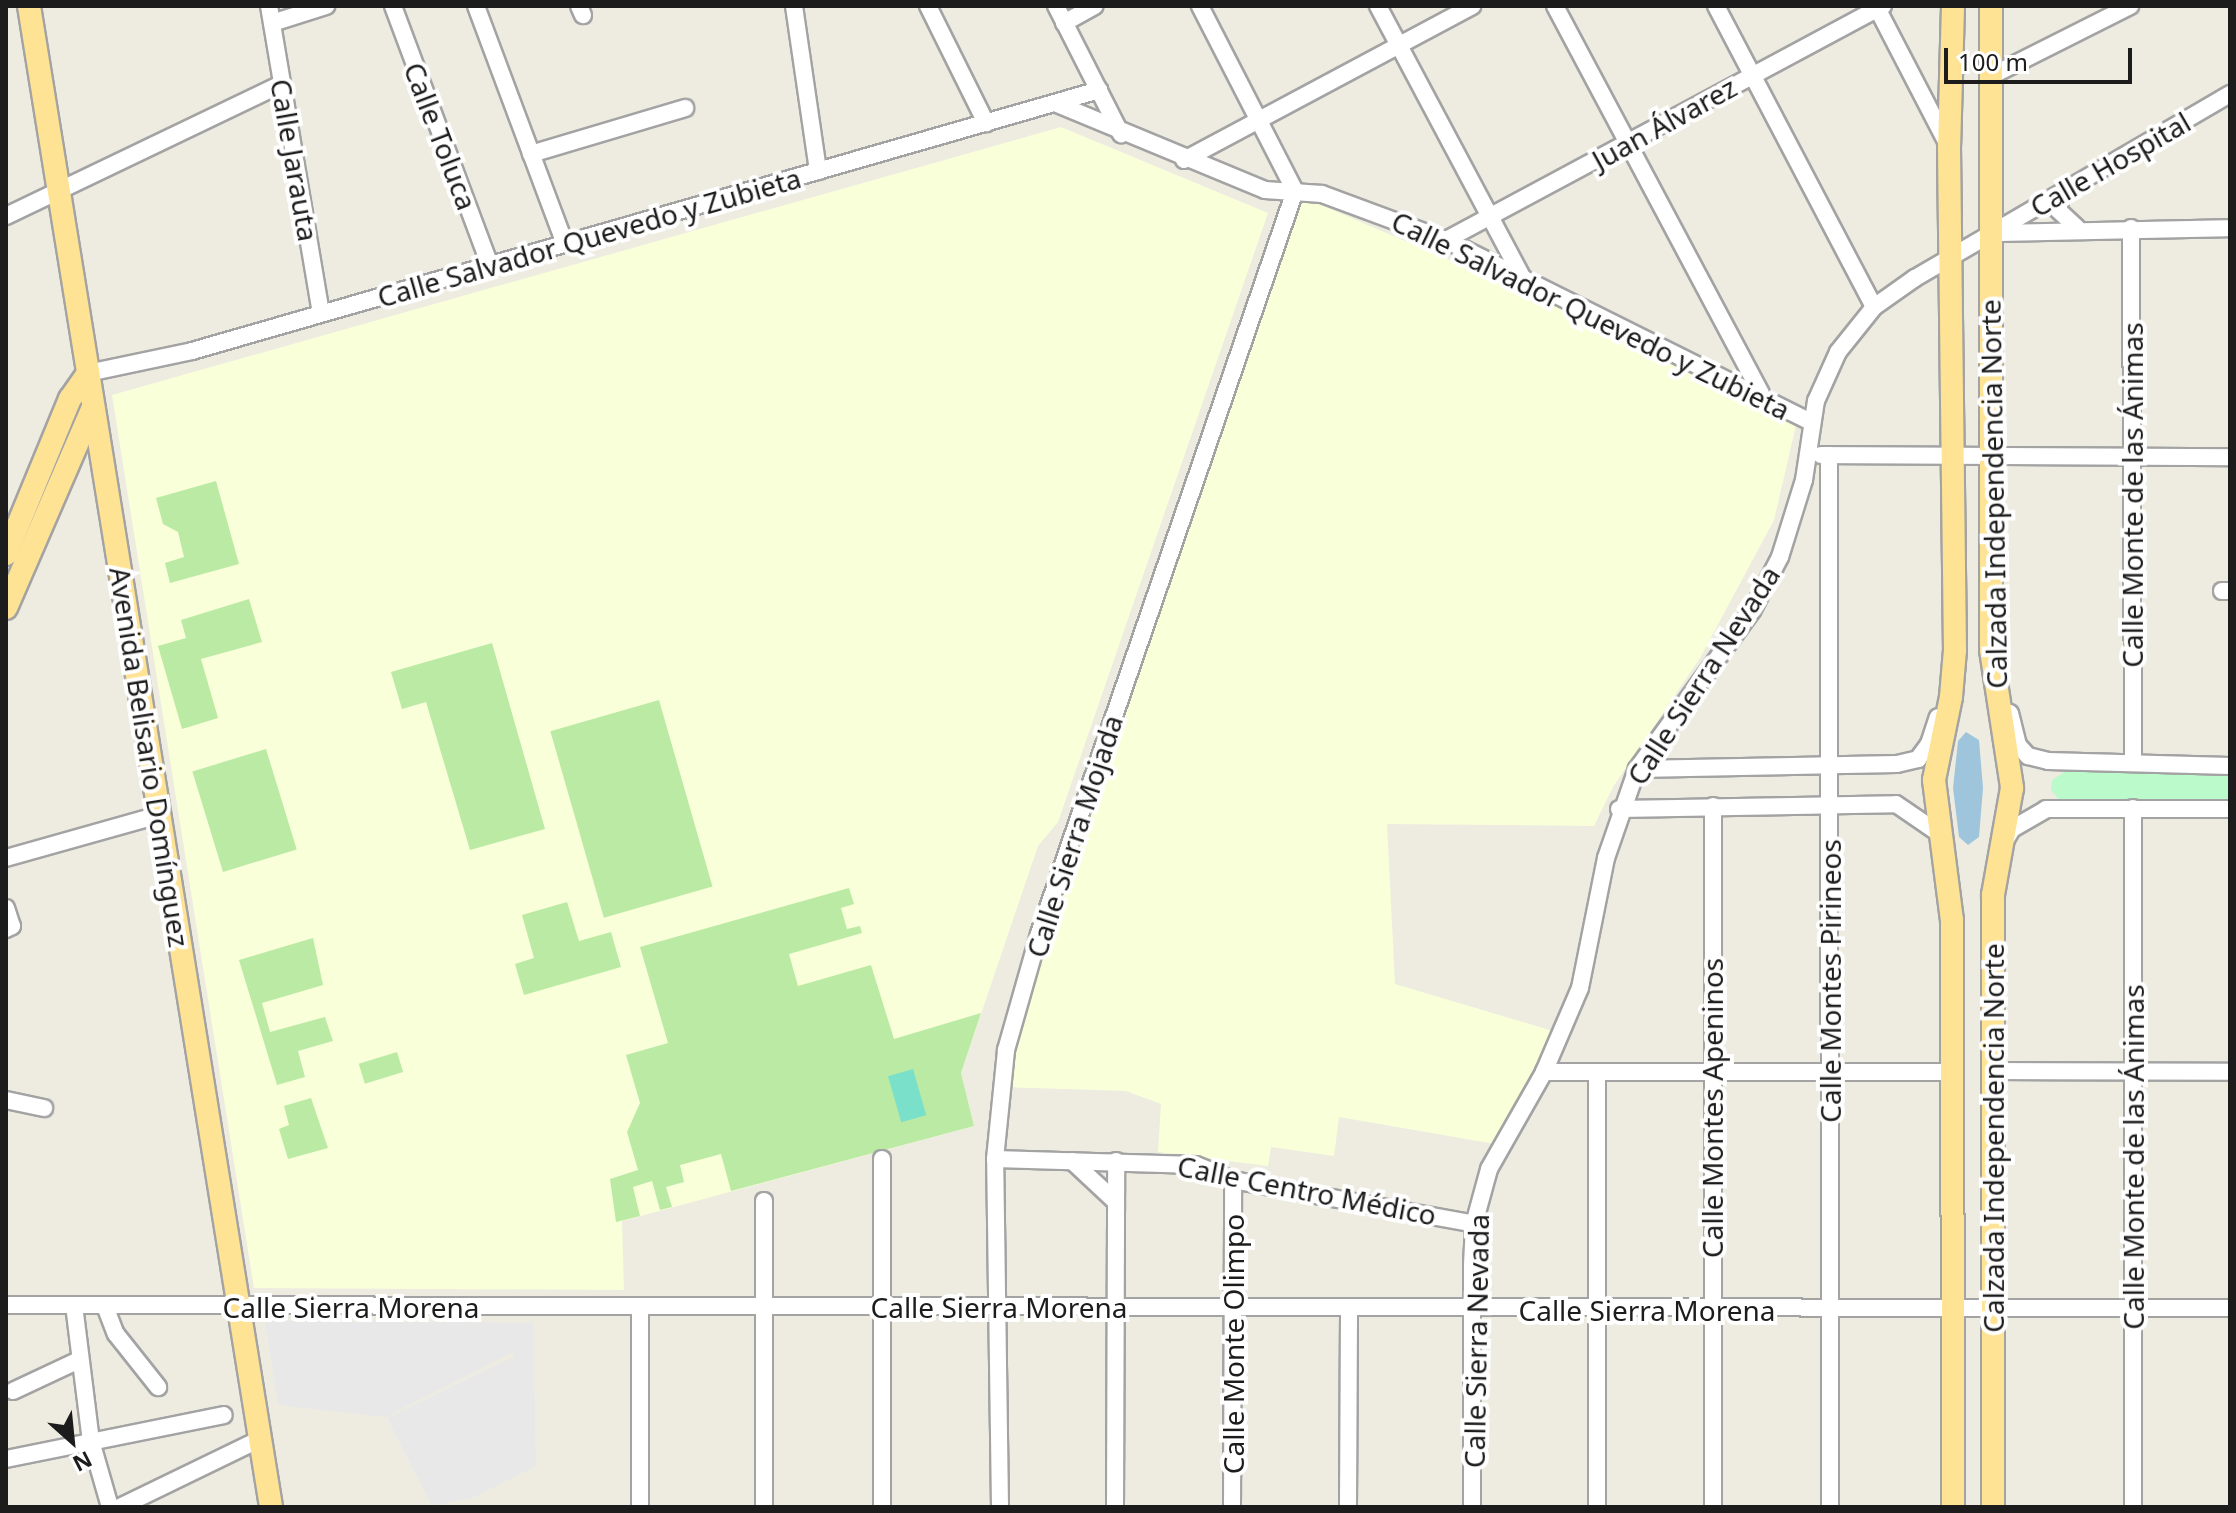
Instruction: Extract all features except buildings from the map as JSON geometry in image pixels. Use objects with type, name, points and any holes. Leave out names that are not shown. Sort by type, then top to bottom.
[{"type":"main road","name":"Avenida Belisario Domínguez","points":[[29,6],[271,1507]]},
{"type":"main road","name":"Calzada Independencia Norte","points":[[1953,6],[1949,147],[1953,454],[1951,697],[1935,761],[1940,834],[1952,920],[1953,1507]]},
{"type":"main road","name":"Calzada Independencia Norte","points":[[1991,6],[1989,233],[1995,692],[2009,750],[2012,788],[1993,895],[1993,1507]]},
{"type":"main road","points":[[6,554],[70,399],[88,373]]},
{"type":"main road","points":[[6,608],[93,406]]},
{"type":"street","points":[[271,14],[326,6]]},
{"type":"street","name":"Calle Toluca","points":[[393,6],[490,266]]},
{"type":"street","points":[[476,6],[565,244]]},
{"type":"street","points":[[794,6],[818,171]]},
{"type":"street","points":[[928,6],[986,123]]},
{"type":"street","points":[[1056,6],[1121,134]]},
{"type":"street","points":[[1064,23],[1095,6]]},
{"type":"street","points":[[1200,6],[1295,191]]},
{"type":"street","points":[[1378,6],[1522,277]]},
{"type":"street","points":[[1184,160],[1473,6]]},
{"type":"street","points":[[1555,6],[1761,394]]},
{"type":"street","points":[[1716,6],[1874,307]]},
{"type":"street","points":[[1989,77],[2130,6]]},
{"type":"street","points":[[1879,7],[1949,147]]},
{"type":"street","name":"Juan Álvarez","points":[[1446,240],[1879,7]]},
{"type":"street","name":"Calle Jarauta","points":[[271,14],[321,314]]},
{"type":"street","points":[[6,216],[282,84]]},
{"type":"street","name":"Calle Salvador Quevedo y Zubieta","points":[[88,373],[121,370],[1099,90]]},
{"type":"street","name":"Calle Hospital","points":[[1989,233],[2230,94]]},
{"type":"street","name":"Calle Salvador Quevedo y Zubieta","points":[[1055,103],[1121,134],[1265,190],[1322,194],[1446,240],[1761,394],[1811,422]]},
{"type":"street","points":[[531,154],[685,108]]},
{"type":"street","name":"Calle Sierra Mojada","points":[[1000,1507],[1001,1307],[995,1159],[1006,1050],[1039,934],[1295,191]]},
{"type":"street","points":[[2062,193],[2058,210],[2077,228]]},
{"type":"street","points":[[1989,233],[2077,228],[2230,228]]},
{"type":"street","name":"Calle Monte de las Ánimas","points":[[2131,228],[2133,763]]},
{"type":"street","name":"Calle Sierra Nevada","points":[[1472,1507],[1474,1224],[1489,1169],[1544,1072],[1580,988],[1619,809],[1637,769],[1765,587],[1790,532],[1807,456],[1811,422],[1838,352],[1874,307],[1989,233]]},
{"type":"street","points":[[93,406],[121,370]]},
{"type":"street","points":[[1807,456],[1994,454],[2133,459],[2230,457]]},
{"type":"street","name":"Calle Montes Pirineos","points":[[1829,455],[1830,1507]]},
{"type":"street","points":[[1995,692],[2009,710],[2018,745],[2028,756],[2230,766]]},
{"type":"street","points":[[1637,769],[1829,769],[1918,759],[1951,697]]},
{"type":"street","points":[[1619,809],[1896,804],[1940,834]]},
{"type":"street","name":"Calle Montes Apeninos","points":[[1713,806],[1713,1507]]},
{"type":"street","name":"Calle Monte de las Ánimas","points":[[2133,808],[2133,1507]]},
{"type":"street","points":[[2002,846],[2012,829],[2046,809],[2230,809]]},
{"type":"street","points":[[6,858],[159,815]]},
{"type":"street","points":[[6,908],[12,926],[6,929]]},
{"type":"street","points":[[1994,1071],[2230,1072]]},
{"type":"street","points":[[1544,1072],[1953,1072]]},
{"type":"street","points":[[1597,1072],[1597,1507]]},
{"type":"street","points":[[6,1100],[44,1108]]},
{"type":"street","points":[[882,1159],[882,1507]]},
{"type":"street","name":"Calle Centro Médico","points":[[995,1159],[1196,1165],[1233,1180],[1474,1224]]},
{"type":"street","points":[[1072,1161],[1116,1202]]},
{"type":"street","points":[[1115,1507],[1116,1161]]},
{"type":"street","name":"Calle Monte Olimpo","points":[[1232,1507],[1233,1180]]},
{"type":"street","points":[[764,1201],[764,1507]]},
{"type":"street","name":"Calle Sierra Morena","points":[[6,1305],[1349,1307],[1597,1311],[2230,1308]]},
{"type":"street","points":[[74,1305],[91,1441],[110,1507]]},
{"type":"street","points":[[105,1306],[116,1334],[158,1387]]},
{"type":"street","points":[[640,1306],[640,1507]]},
{"type":"street","points":[[1348,1507],[1349,1307]]},
{"type":"street","points":[[13,1391],[79,1360]]},
{"type":"street","points":[[6,1459],[224,1415]]},
{"type":"street","points":[[120,1507],[260,1439]]},
{"type":"shaded area","points":[[1061,127],[1268,213],[1058,822],[1038,846],[961,1073],[974,1126],[622,1221],[624,1290],[254,1288],[112,395]]},
{"type":"shaded area","points":[[1298,195],[1584,318],[1797,421],[1774,520],[1700,658],[1613,787],[1594,826],[1387,824],[1395,984],[1553,1031],[1495,1144],[1339,1117],[1334,1156],[1271,1147],[1268,1166],[1158,1152],[1161,1104],[1126,1091],[1000,1087],[1000,1055],[1192,517]]},
{"type":"shaded area","points":[[1966,732],[1979,740],[1983,788],[1979,837],[1968,845],[1959,837],[1953,788],[1958,741]]},
{"type":"shaded area","points":[[913,1069],[926,1115],[901,1122],[888,1076]]},
{"type":"shaded area","points":[[265,1321],[533,1323],[536,1466],[472,1498],[432,1506],[387,1418],[513,1357],[513,1352],[386,1417],[278,1405]]},
{"type":"green space","points":[[216,481],[239,564],[170,583],[165,563],[184,557],[178,532],[163,524],[156,498]]},
{"type":"green space","points":[[249,599],[262,642],[201,659],[218,718],[182,729],[158,646],[186,638],[181,620]]},
{"type":"green space","points":[[492,643],[545,829],[470,850],[426,702],[402,709],[391,672]]},
{"type":"green space","points":[[659,700],[712,886],[604,918],[550,731]]},
{"type":"green space","points":[[266,749],[297,849],[223,872],[192,772]]},
{"type":"green space","points":[[2069,769],[2230,771],[2230,805],[2060,801],[2051,790],[2052,780]]},
{"type":"green space","points":[[849,888],[854,904],[841,908],[847,929],[860,926],[862,933],[789,954],[798,986],[871,965],[894,1039],[981,1013],[961,1073],[974,1126],[731,1191],[721,1154],[680,1165],[684,1182],[666,1187],[672,1207],[660,1210],[652,1181],[633,1187],[640,1216],[616,1222],[610,1179],[638,1170],[627,1132],[640,1103],[626,1055],[668,1043],[640,947]]},
{"type":"green space","points":[[567,902],[579,941],[611,932],[621,967],[524,995],[515,964],[534,958],[522,915]]},
{"type":"green space","points":[[313,938],[323,985],[262,1003],[270,1032],[325,1017],[333,1041],[298,1051],[305,1077],[277,1085],[239,960]]},
{"type":"green space","points":[[397,1052],[403,1072],[365,1084],[359,1064]]},
{"type":"green space","points":[[311,1098],[328,1148],[288,1159],[279,1129],[289,1125],[284,1106]]}]
